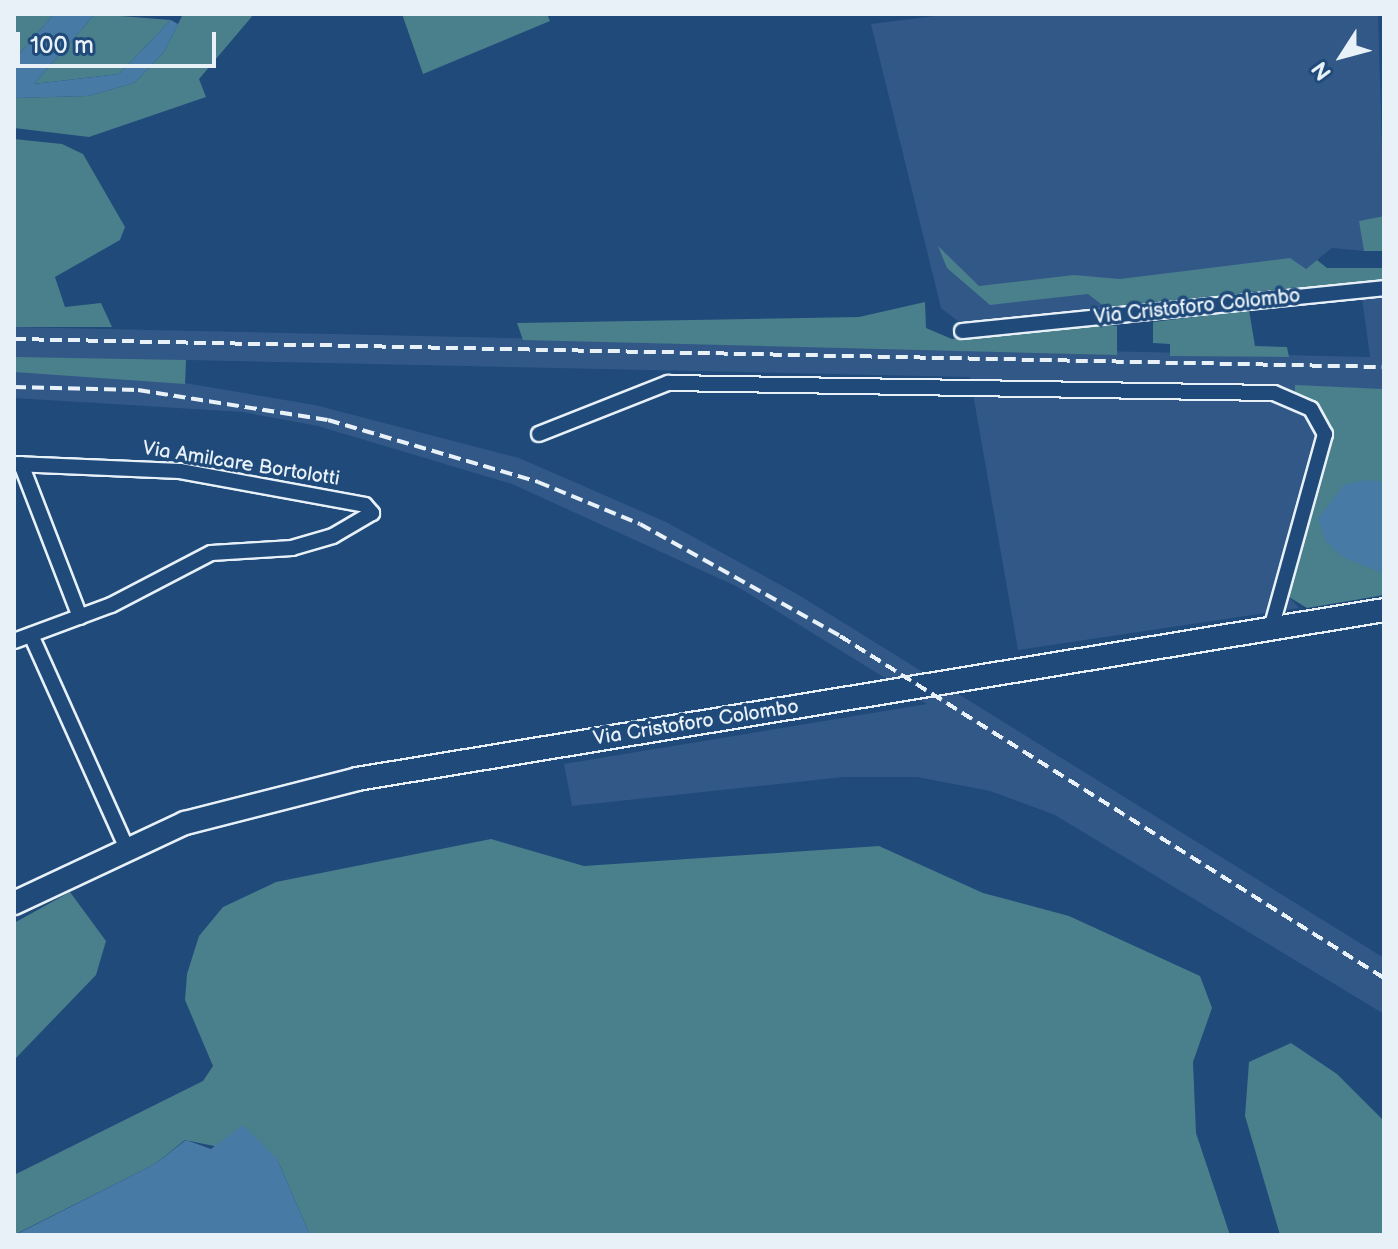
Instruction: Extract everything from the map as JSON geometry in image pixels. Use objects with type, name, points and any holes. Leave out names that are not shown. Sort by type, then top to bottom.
[{"type":"main road","name":"Via Cristoforo Colombo","points":[[14,903],[126,846],[246,803],[357,779],[1384,610]]},
{"type":"street","name":"Via Cristoforo Colombo","points":[[962,331],[1384,288]]},
{"type":"street","points":[[539,434],[668,383],[1274,393],[1311,409],[1325,434],[1271,629]]},
{"type":"street","points":[[14,641],[80,617],[18,464]]},
{"type":"street","name":"Via Amilcare Bortolotti","points":[[18,464],[180,471],[365,505],[370,515],[333,536],[292,548],[211,553],[80,617]]},
{"type":"street","points":[[14,493],[29,486]]},
{"type":"street","points":[[31,635],[126,846]]},
{"type":"shaded area","points":[[54,14],[95,14],[34,84],[119,74],[171,20],[178,24],[164,52],[134,83],[88,96],[14,98],[14,60]]},
{"type":"shaded area","points":[[951,14],[1378,14],[1384,216],[1360,221],[1364,251],[1332,248],[1275,294],[963,325],[941,308],[871,24]]},
{"type":"shaded area","points":[[1384,295],[1384,389],[1295,386],[1295,396],[1326,417],[1329,435],[1289,597],[1299,608],[1018,650],[970,377],[186,360],[185,383],[315,405],[519,458],[666,522],[797,594],[1384,958],[1384,1014],[1055,815],[990,791],[917,777],[844,777],[572,806],[564,764],[927,704],[738,587],[512,484],[318,426],[242,412],[14,398],[14,327],[1370,357],[1362,298]]},
{"type":"shaded area","points":[[1365,480],[1384,482],[1384,574],[1341,556],[1325,540],[1318,518],[1344,485]]},
{"type":"shaded area","points":[[243,1125],[277,1159],[310,1235],[15,1235],[155,1164],[186,1140],[211,1149]]},
{"type":"green space","points":[[14,14],[54,14],[14,60]]},
{"type":"green space","points":[[95,14],[171,20],[119,74],[34,84]]},
{"type":"green space","points":[[183,14],[254,14],[199,79],[206,97],[89,137],[14,128],[14,98],[88,96],[134,83],[164,52]]},
{"type":"green space","points":[[402,14],[547,14],[550,21],[423,74]]},
{"type":"green space","points":[[14,139],[62,144],[83,154],[125,227],[120,240],[55,277],[65,307],[101,303],[112,327],[14,327]]},
{"type":"green space","points":[[1384,216],[1384,251],[1364,251],[1359,221]]},
{"type":"green space","points":[[938,246],[979,286],[1074,275],[1120,279],[1290,258],[1306,269],[1317,260],[1327,268],[1384,268],[1384,282],[1106,308],[1088,294],[990,305],[947,268]]},
{"type":"green space","points":[[925,302],[926,328],[952,339],[1090,322],[1117,326],[1117,355],[523,340],[517,323],[859,317]]},
{"type":"green space","points":[[1249,310],[1255,346],[1287,347],[1289,357],[1170,356],[1170,344],[1153,343],[1153,322]]},
{"type":"green space","points":[[14,357],[186,360],[185,384],[14,372]]},
{"type":"green space","points":[[1295,385],[1384,389],[1384,595],[1307,608],[1289,597],[1329,435],[1326,417],[1295,396]]},
{"type":"green space","points":[[491,839],[584,866],[879,846],[983,893],[1069,916],[1200,976],[1212,1008],[1193,1062],[1196,1133],[1230,1235],[310,1235],[277,1159],[185,1140],[155,1164],[14,1235],[14,1175],[203,1081],[213,1066],[185,1000],[187,974],[199,936],[223,907],[276,882]]},
{"type":"green space","points":[[70,892],[106,941],[96,975],[14,1060],[14,923]]},
{"type":"green space","points":[[1291,1043],[1337,1074],[1384,1121],[1384,1235],[1280,1235],[1245,1116],[1249,1062]]},
{"type":"railway","points":[[14,339],[1384,367]]},
{"type":"railway","points":[[14,387],[138,390],[328,420],[538,482],[640,524],[840,636],[1384,978]]}]
